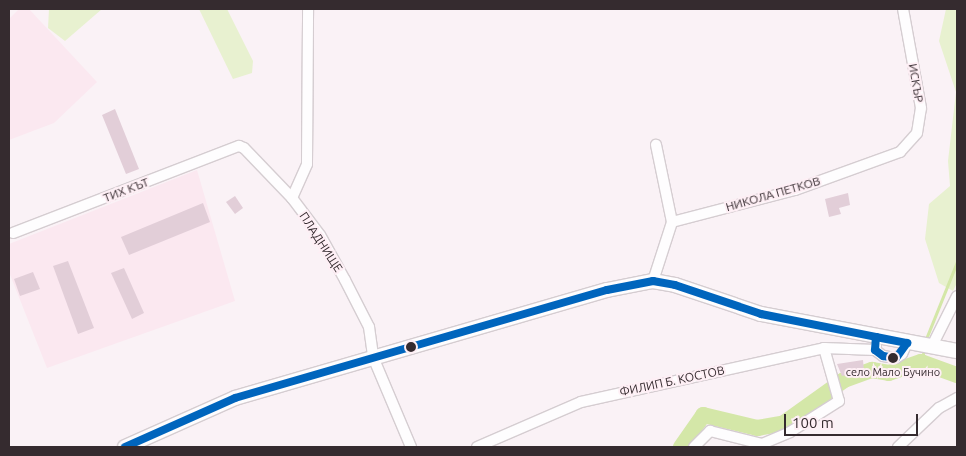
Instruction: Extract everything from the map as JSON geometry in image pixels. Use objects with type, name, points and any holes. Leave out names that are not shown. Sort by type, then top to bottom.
[{"type":"street","points":[[292,198],[307,164],[308,9]]},
{"type":"street","name":"ИСКЪР","points":[[900,152],[917,132],[921,108],[903,9]]},
{"type":"street","points":[[653,281],[672,222],[656,145]]},
{"type":"street","name":"ПЛАДНИЩЕ","points":[[239,146],[292,198],[320,234],[369,327],[373,357],[411,447]]},
{"type":"street","name":"ТИХ КЪТ","points":[[13,233],[239,146]]},
{"type":"street","name":"НИКОЛА ПЕТКОВ","points":[[672,222],[795,190],[900,152]]},
{"type":"street","points":[[125,447],[235,398],[607,290],[653,281],[675,285],[761,314],[876,344],[907,343],[957,351]]},
{"type":"street","points":[[931,348],[957,296]]},
{"type":"street","name":"ФИЛИП Б. КОСТОВ","points":[[477,447],[580,402],[824,348],[876,344]]},
{"type":"street","points":[[694,447],[710,431],[762,444],[790,432],[839,401],[824,348]]},
{"type":"street","points":[[898,447],[939,408],[957,398]]},
{"type":"shaded area","points":[[19,9],[29,9],[97,82],[54,123],[9,140],[9,19]]},
{"type":"shaded area","points":[[197,170],[235,301],[47,368],[9,272],[9,244]]},
{"type":"green space","points":[[49,9],[102,9],[65,41],[48,28]]},
{"type":"green space","points":[[199,9],[227,9],[253,61],[252,73],[233,79]]},
{"type":"green space","points":[[946,9],[957,9],[957,283],[953,291],[939,283],[925,239],[929,204],[950,186],[948,161],[956,92],[939,41]]},
{"type":"building","points":[[115,109],[139,169],[126,174],[102,115]]},
{"type":"building","points":[[848,193],[850,205],[839,208],[841,214],[829,217],[825,199]]},
{"type":"building","points":[[235,196],[243,208],[235,214],[226,202]]},
{"type":"building","points":[[203,203],[210,222],[129,255],[121,237]]},
{"type":"building","points":[[68,261],[94,328],[78,334],[53,266]]},
{"type":"building","points":[[124,268],[144,313],[132,319],[111,273]]},
{"type":"building","points":[[33,272],[40,289],[20,296],[14,279]]},
{"type":"building","points":[[863,360],[864,371],[842,376],[837,364]]},
{"type":"waterway","points":[[926,339],[957,262]]},
{"type":"waterway","points":[[921,362],[924,350]]},
{"type":"waterway","points":[[681,447],[703,415],[757,428],[784,423],[844,380],[872,370],[889,373],[921,362],[957,375]]},
{"type":"transit line","points":[[125,447],[235,398],[607,290],[653,281],[675,285],[761,314],[876,337]]},
{"type":"transit line","points":[[876,337],[907,343],[896,358],[883,356],[875,350],[876,337]]},
{"type":"place","name":"село Мало Бучино","points":[[893,358]]}]
